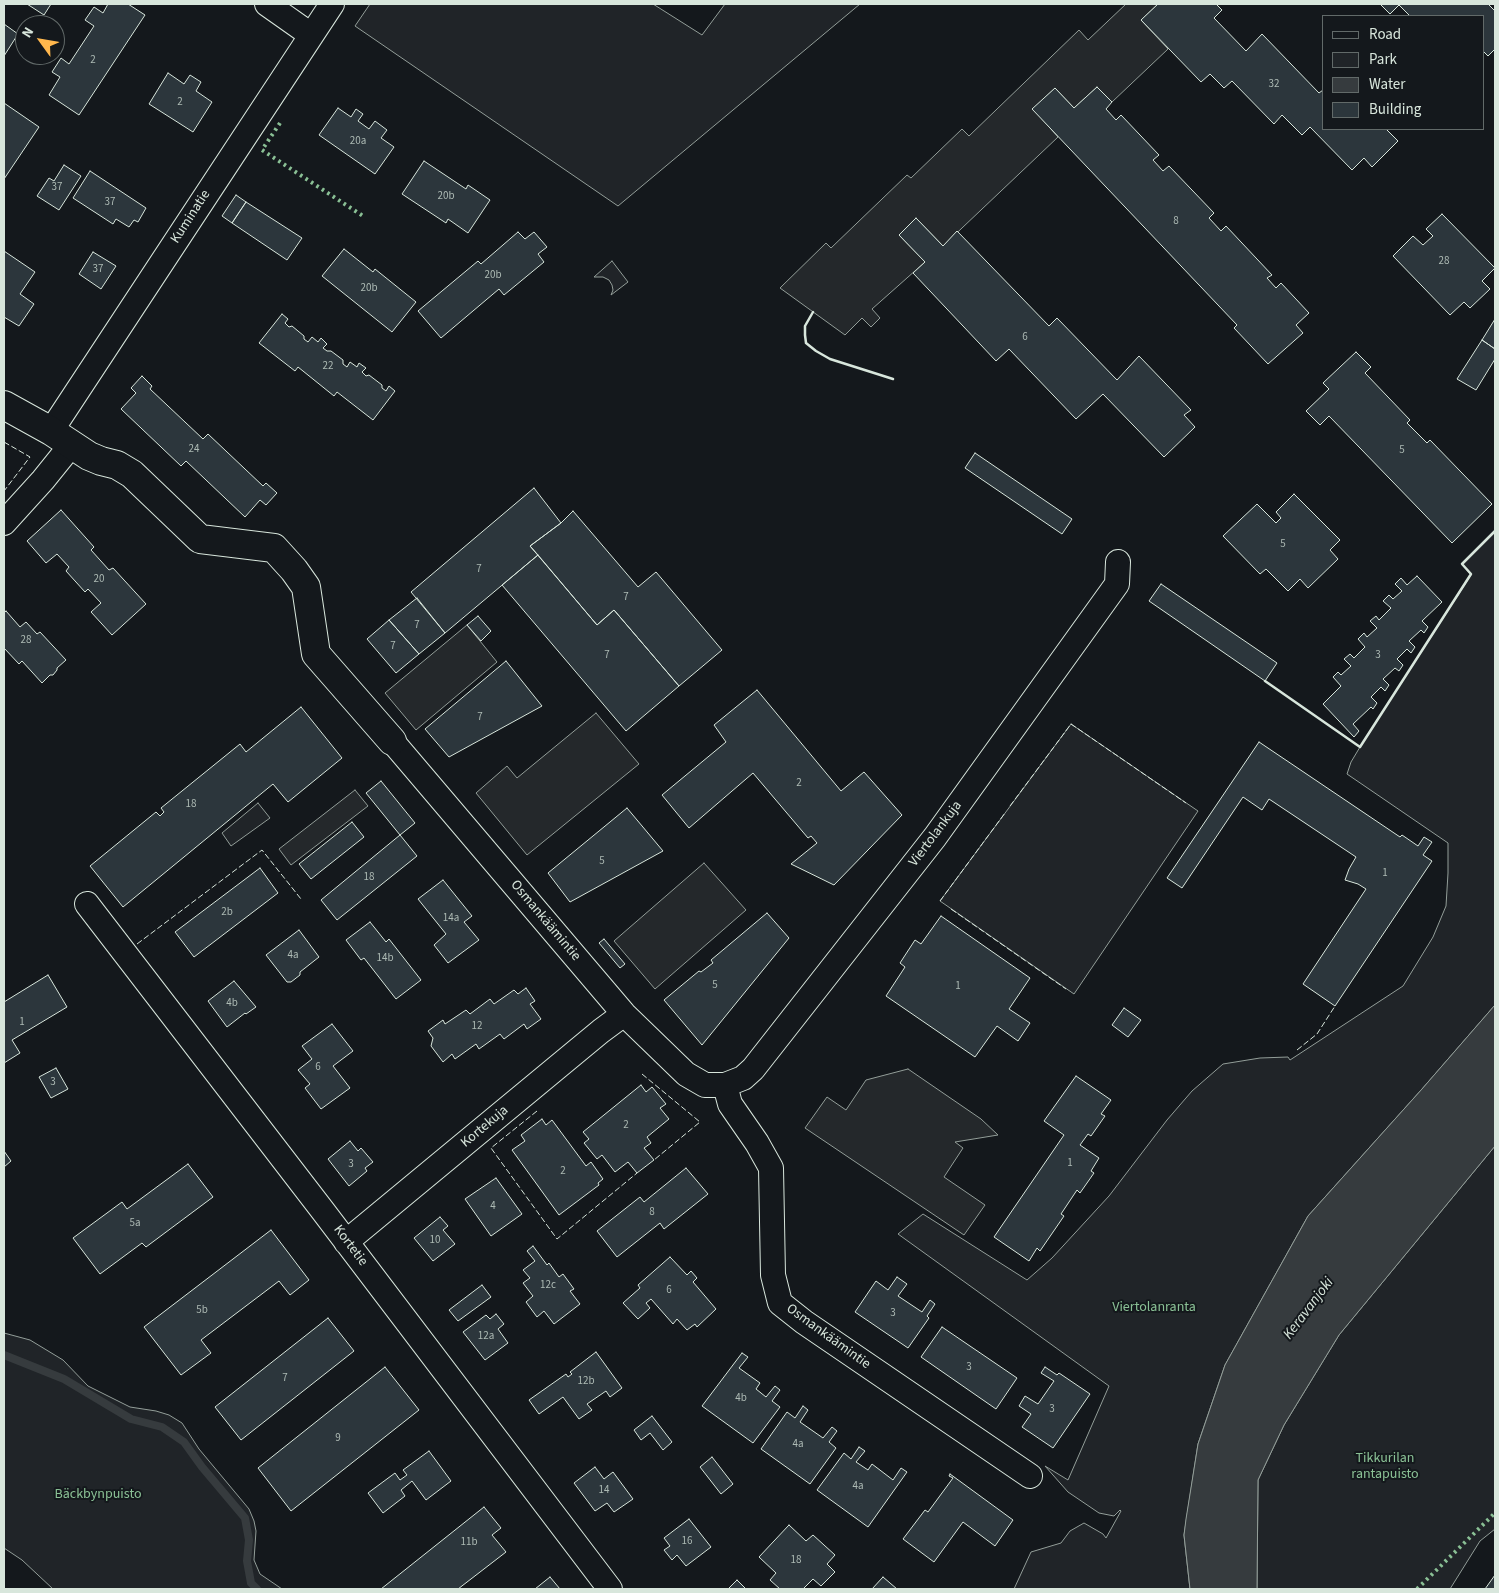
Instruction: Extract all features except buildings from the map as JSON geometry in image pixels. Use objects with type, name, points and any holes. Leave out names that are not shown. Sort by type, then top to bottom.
[{"type":"street","points":[[268,4],[311,35]]},
{"type":"street","name":"Kuminatie","points":[[4,523],[43,480],[61,437],[332,4]]},
{"type":"street","name":"Osmankäämintie","points":[[4,405],[61,437],[89,456],[117,465],[132,474],[200,539],[274,548],[294,570],[306,587],[316,654],[624,1014],[686,1074],[705,1085],[725,1085],[730,1104],[757,1143],[771,1168],[772,1275],[780,1303],[810,1327],[1030,1476]]},
{"type":"street","name":"Viertolankuja","points":[[725,1085],[743,1078],[752,1069],[935,836],[1117,584],[1118,562]]},
{"type":"street","name":"Kortetie","points":[[87,904],[610,1589]]},
{"type":"street","name":"Kortekuja","points":[[346,1242],[624,1014]]},
{"type":"green space","points":[[370,4],[653,4],[702,35],[725,4],[860,4],[618,206],[355,26]]},
{"type":"green space","points":[[612,261],[628,282],[611,295],[613,290],[609,280],[603,277],[594,277]]},
{"type":"green space","name":"Viertolanranta","points":[[1495,531],[1495,1005],[1308,1216],[1225,1365],[1198,1444],[1184,1535],[1190,1589],[1014,1589],[1031,1552],[1061,1543],[1070,1531],[1084,1523],[1103,1534],[1106,1538],[1121,1511],[1114,1516],[1099,1513],[1068,1492],[1045,1466],[1068,1480],[1109,1386],[898,1234],[923,1214],[1027,1280],[1052,1258],[1109,1196],[1167,1120],[1192,1091],[1223,1064],[1260,1058],[1288,1057],[1290,1060],[1403,986],[1433,937],[1446,906],[1448,843],[1347,774],[1351,762],[1360,747],[1471,575],[1462,564]]},
{"type":"green space","points":[[1071,724],[1198,811],[1074,994],[940,901]]},
{"type":"green space","points":[[258,803],[270,818],[231,846],[222,833]]},
{"type":"green space","name":"Tikkurilan rantapuisto","points":[[1495,1146],[1495,1529],[1480,1541],[1450,1589],[1257,1589],[1258,1480],[1284,1425],[1339,1335]]},
{"type":"green space","name":"Bäckbynpuisto","points":[[4,1333],[30,1340],[63,1360],[88,1386],[130,1407],[169,1415],[182,1423],[199,1449],[249,1509],[256,1531],[254,1560],[260,1574],[282,1589],[53,1589],[22,1560],[4,1548]]},
{"type":"shaded area","points":[[1126,4],[1158,4],[1141,20],[1168,49],[1112,102],[1097,87],[1074,108],[1055,88],[1033,109],[1058,137],[943,246],[916,218],[899,235],[925,262],[872,309],[880,318],[871,327],[862,318],[845,335],[780,288],[826,243],[831,248],[907,175],[911,178],[962,129],[969,136],[1079,30],[1088,40]]},
{"type":"shaded area","points":[[467,625],[497,662],[416,730],[385,693]]},
{"type":"shaded area","points":[[596,713],[639,764],[527,855],[476,793],[507,766],[517,778]]},
{"type":"shaded area","points":[[355,790],[368,806],[291,865],[279,849]]},
{"type":"shaded area","points":[[704,863],[746,910],[655,989],[614,941]]},
{"type":"shaded area","points":[[908,1069],[981,1119],[998,1135],[955,1142],[963,1148],[944,1177],[985,1205],[964,1235],[805,1128],[827,1097],[846,1110],[866,1080]]},
{"type":"water","name":"Keravanjoki","points":[[1495,1005],[1495,1146],[1339,1335],[1284,1425],[1258,1480],[1257,1589],[1190,1589],[1184,1535],[1186,1519],[1198,1444],[1225,1365],[1308,1216]]},
{"type":"waterway","points":[[4,1355],[64,1379],[131,1419],[162,1427],[184,1442],[202,1467],[245,1518],[249,1540],[247,1561],[251,1583],[257,1589]]},
{"type":"hedge","points":[[280,123],[262,150],[363,216]]},
{"type":"hedge","points":[[1417,1589],[1495,1513]]},
{"type":"fence","points":[[4,442],[30,457],[4,491]]},
{"type":"fence","points":[[1010,806],[1071,724],[1186,803]]},
{"type":"fence","points":[[940,901],[1005,813]]},
{"type":"fence","points":[[137,944],[262,850],[301,899]]},
{"type":"fence","points":[[951,909],[1066,989]]},
{"type":"fence","points":[[1297,1050],[1317,1034],[1335,1006]]},
{"type":"fence","points":[[642,1074],[700,1122],[654,1160]]},
{"type":"fence","points":[[537,1111],[491,1148],[557,1239],[637,1173]]},
{"type":"wall","points":[[813,312],[805,326],[806,343],[830,359],[893,379]]},
{"type":"wall","points":[[1265,681],[1360,747],[1471,574],[1462,564],[1495,531]]}]
